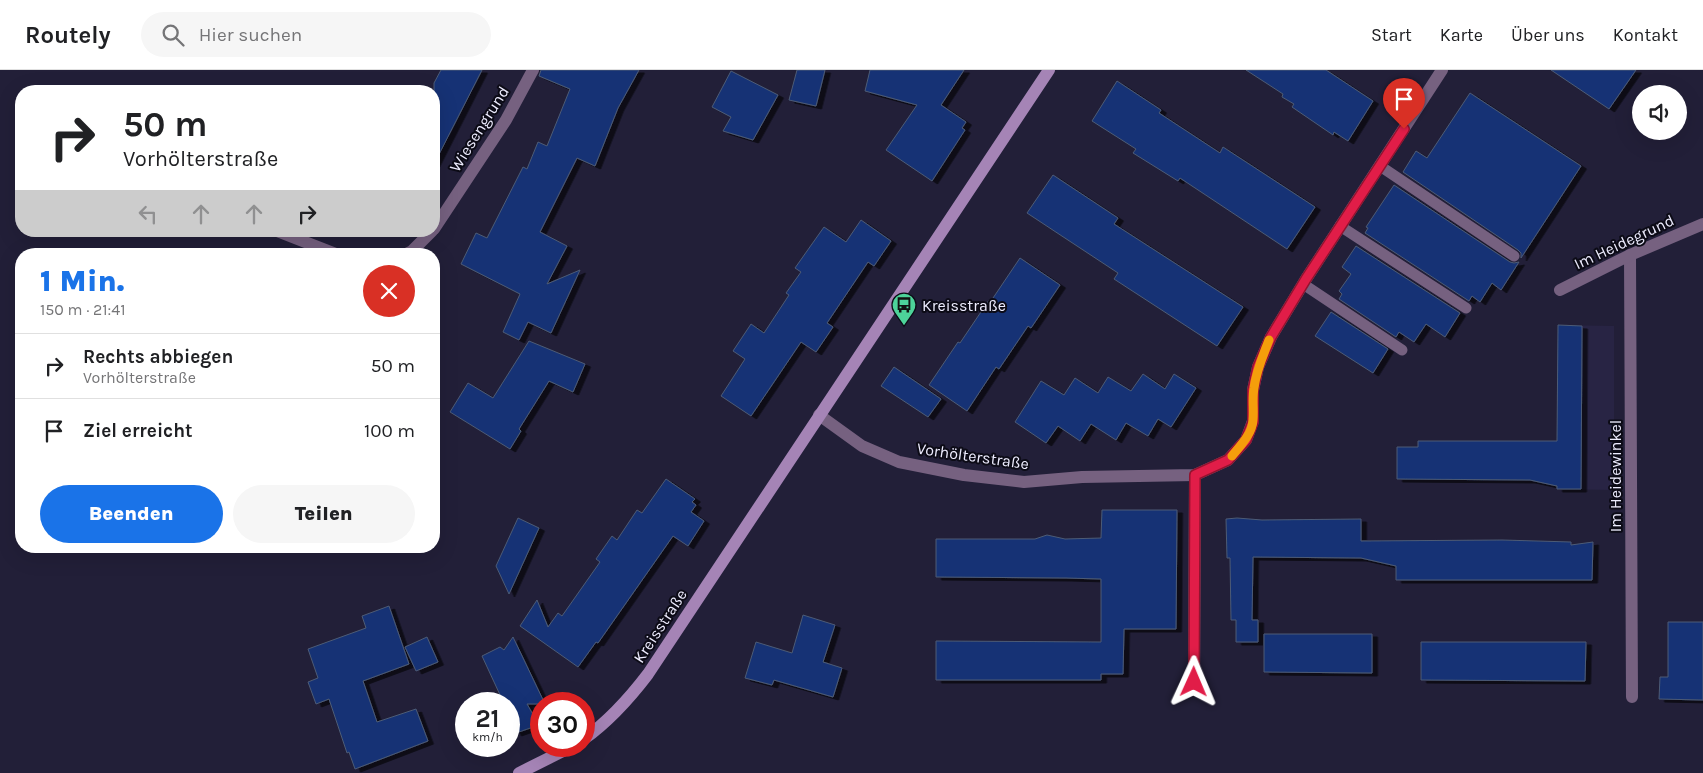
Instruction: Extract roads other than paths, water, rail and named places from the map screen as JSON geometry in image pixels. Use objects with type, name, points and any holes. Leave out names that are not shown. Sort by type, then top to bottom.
[{"type":"main road","name":"Kreisstraße","points":[[595,731],[630,699],[648,674],[1049,70]]},
{"type":"main road","points":[[518,773],[551,757]]},
{"type":"street","name":"Wiesengrund","points":[[440,219],[506,120],[534,70]]},
{"type":"street","name":"Vorhölterstraße","points":[[819,416],[862,446],[899,462],[964,475],[1024,482],[1082,477],[1195,475],[1228,460],[1246,440],[1253,422],[1253,390],[1258,367],[1271,337],[1340,226],[1442,70]]},
{"type":"street","name":"Im Heidegrund","points":[[1560,290],[1630,255],[1703,224]]},
{"type":"street","points":[[292,237],[321,248]]},
{"type":"street","name":"Wiesengrund","points":[[415,248],[426,237]]},
{"type":"street","name":"Im Heidewinkel","points":[[1630,255],[1632,697]]},
{"type":"street","points":[[1194,682],[1195,475]]},
{"type":"lane","points":[[1380,166],[1514,256]]},
{"type":"lane","points":[[1340,226],[1466,308]]},
{"type":"lane","points":[[1303,284],[1402,350]]},
{"type":"place","name":"Kreisstraße","points":[[904,326]]}]
